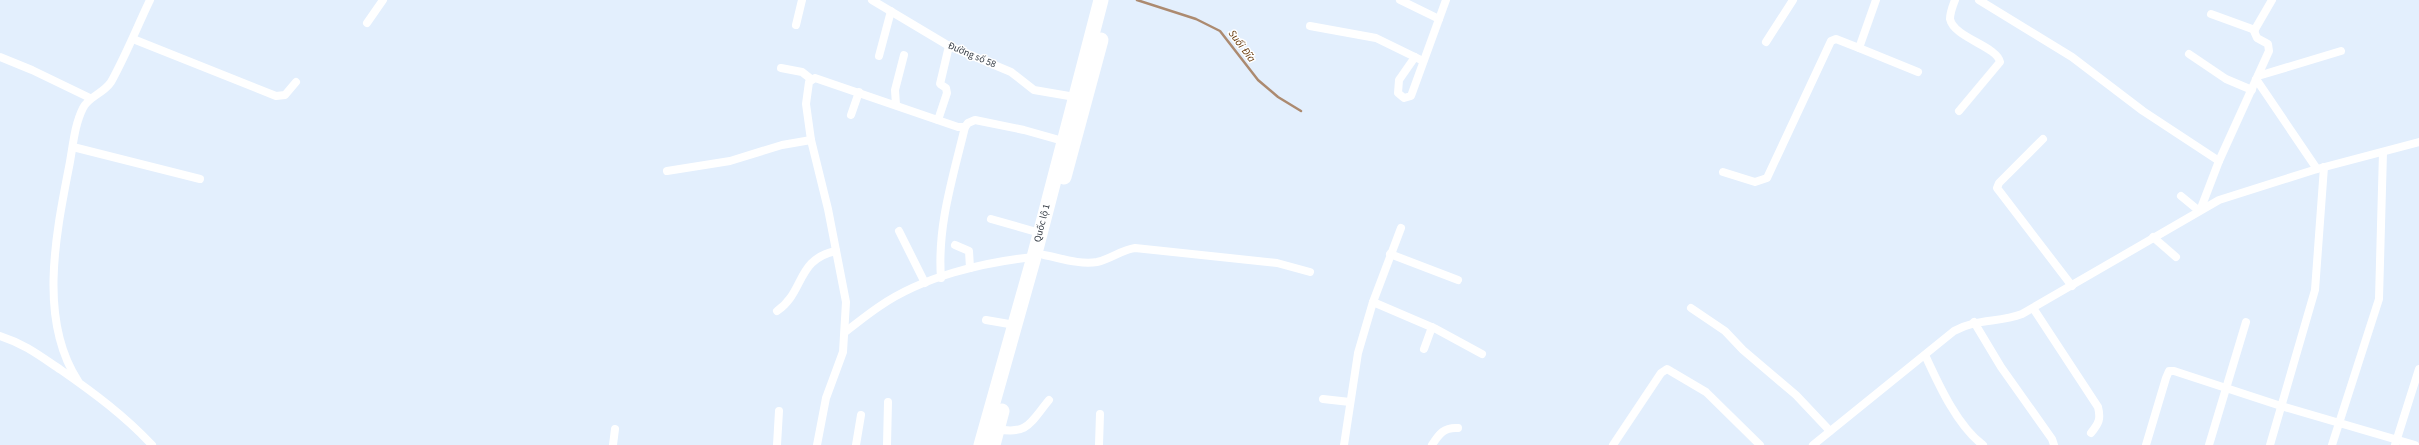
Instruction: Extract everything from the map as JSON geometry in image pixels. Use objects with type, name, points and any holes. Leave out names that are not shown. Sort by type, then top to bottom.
[{"type":"highway","name":"Quốc lộ 1","points":[[981,445],[1015,325],[1039,256],[1040,233],[1063,141],[1075,97],[1106,1]]},
{"type":"highway","name":"Quốc lộ 1","points":[[993,445],[1039,256],[1106,1]]},
{"type":"street","points":[[78,381],[67,365],[59,344],[56,324],[54,273],[59,221],[80,115],[90,98],[98,95],[110,83],[133,39],[150,0]]},
{"type":"street","points":[[366,23],[383,0]]},
{"type":"street","points":[[796,25],[802,0]]},
{"type":"street","name":"Đường số 58","points":[[872,0],[950,46],[1005,69],[1034,90],[1075,97]]},
{"type":"street","points":[[1400,0],[1439,19]]},
{"type":"street","points":[[1415,57],[1398,83],[1398,93],[1404,98],[1410,96],[1446,0]]},
{"type":"street","points":[[1766,42],[1793,0]]},
{"type":"street","points":[[1859,48],[1876,0]]},
{"type":"street","points":[[1955,0],[1951,14],[1952,23],[1970,39],[1996,55],[2000,62],[1959,111]]},
{"type":"street","points":[[1979,0],[2072,57],[2143,111],[2219,161]]},
{"type":"street","points":[[2200,209],[2219,161],[2270,47],[2257,38],[2255,30],[2272,0]]},
{"type":"street","points":[[879,56],[891,11]]},
{"type":"street","points":[[2211,14],[2255,30]]},
{"type":"street","points":[[1310,26],[1376,38],[1424,61]]},
{"type":"street","points":[[133,39],[276,96],[285,95],[296,82]]},
{"type":"street","points":[[1723,172],[1755,182],[1767,178],[1831,41],[1836,39],[1918,72]]},
{"type":"street","points":[[938,120],[947,93],[946,88],[940,84],[950,46]]},
{"type":"street","points":[[2257,78],[2341,51]]},
{"type":"street","points":[[2190,54],[2226,79],[2252,90]]},
{"type":"street","points":[[896,105],[895,90],[904,55]]},
{"type":"street","points":[[0,57],[32,70],[90,98]]},
{"type":"street","points":[[781,68],[802,72],[811,79],[814,78],[859,92],[938,120],[965,127]]},
{"type":"street","points":[[2257,78],[2320,168],[2315,290],[2270,445]]},
{"type":"street","points":[[811,79],[809,82],[806,104],[811,140],[846,302],[845,332],[838,368],[826,398],[817,445]]},
{"type":"street","points":[[851,115],[859,92]]},
{"type":"street","points":[[941,278],[939,251],[944,215],[965,127],[968,123],[975,120],[1024,130],[1063,141]]},
{"type":"street","points":[[2043,139],[1999,183],[1998,188],[2072,286]]},
{"type":"street","points":[[667,171],[730,162],[782,145],[811,140]]},
{"type":"street","points":[[1813,445],[1954,331],[1974,322],[2013,318],[2072,286],[2200,209],[2228,196],[2320,168],[2419,142]]},
{"type":"street","points":[[73,147],[200,179]]},
{"type":"street","points":[[2332,445],[2338,422],[2379,299],[2383,152]]},
{"type":"street","points":[[2181,196],[2200,209]]},
{"type":"street","points":[[991,219],[1040,233]]},
{"type":"street","points":[[1347,445],[1350,402],[1358,353],[1373,302],[1401,228]]},
{"type":"street","points":[[899,231],[925,283]]},
{"type":"street","points":[[2153,237],[2176,257]]},
{"type":"street","points":[[955,245],[970,250],[970,268]]},
{"type":"street","points":[[845,332],[881,305],[925,283],[970,268],[1000,261],[1039,256],[1088,263],[1102,260],[1122,250],[1135,248],[1277,263],[1310,272]]},
{"type":"street","points":[[777,311],[790,300],[798,282],[815,259],[836,251]]},
{"type":"street","points":[[1390,254],[1458,280]]},
{"type":"street","points":[[1373,302],[1432,327],[1482,354]]},
{"type":"street","points":[[1691,308],[1725,331],[1749,355],[1796,395],[1830,431]]},
{"type":"street","points":[[2033,308],[2098,407],[2101,417],[2099,423],[2091,433]]},
{"type":"street","points":[[986,320],[1015,325]]},
{"type":"street","points":[[1974,322],[2001,367],[2052,438],[2054,445]]},
{"type":"street","points":[[2209,445],[2246,322]]},
{"type":"street","points":[[1424,349],[1432,327]]},
{"type":"street","points":[[0,336],[26,345],[78,381],[124,418],[152,445]]},
{"type":"street","points":[[1925,354],[1953,409],[1971,433],[1983,445]]},
{"type":"street","points":[[1613,445],[1661,373],[1667,368],[1706,392],[1760,445]]},
{"type":"street","points":[[2396,442],[2419,369]]},
{"type":"street","points":[[2146,445],[2169,371],[2338,422],[2396,442],[2415,445]]},
{"type":"street","points":[[1323,399],[1350,402]]},
{"type":"street","points":[[996,429],[1013,432],[1020,430],[1049,400]]},
{"type":"street","points":[[887,445],[888,402]]},
{"type":"street","points":[[777,445],[779,411]]},
{"type":"street","points":[[1099,445],[1100,414]]},
{"type":"street","points":[[856,445],[861,415]]},
{"type":"street","points":[[1432,445],[1442,431],[1450,427],[1458,428]]},
{"type":"street","points":[[613,445],[615,429]]},
{"type":"waterway","name":"Suối Đĩa","points":[[1137,0],[1196,19],[1220,31],[1258,80],[1278,97],[1301,111]]}]
